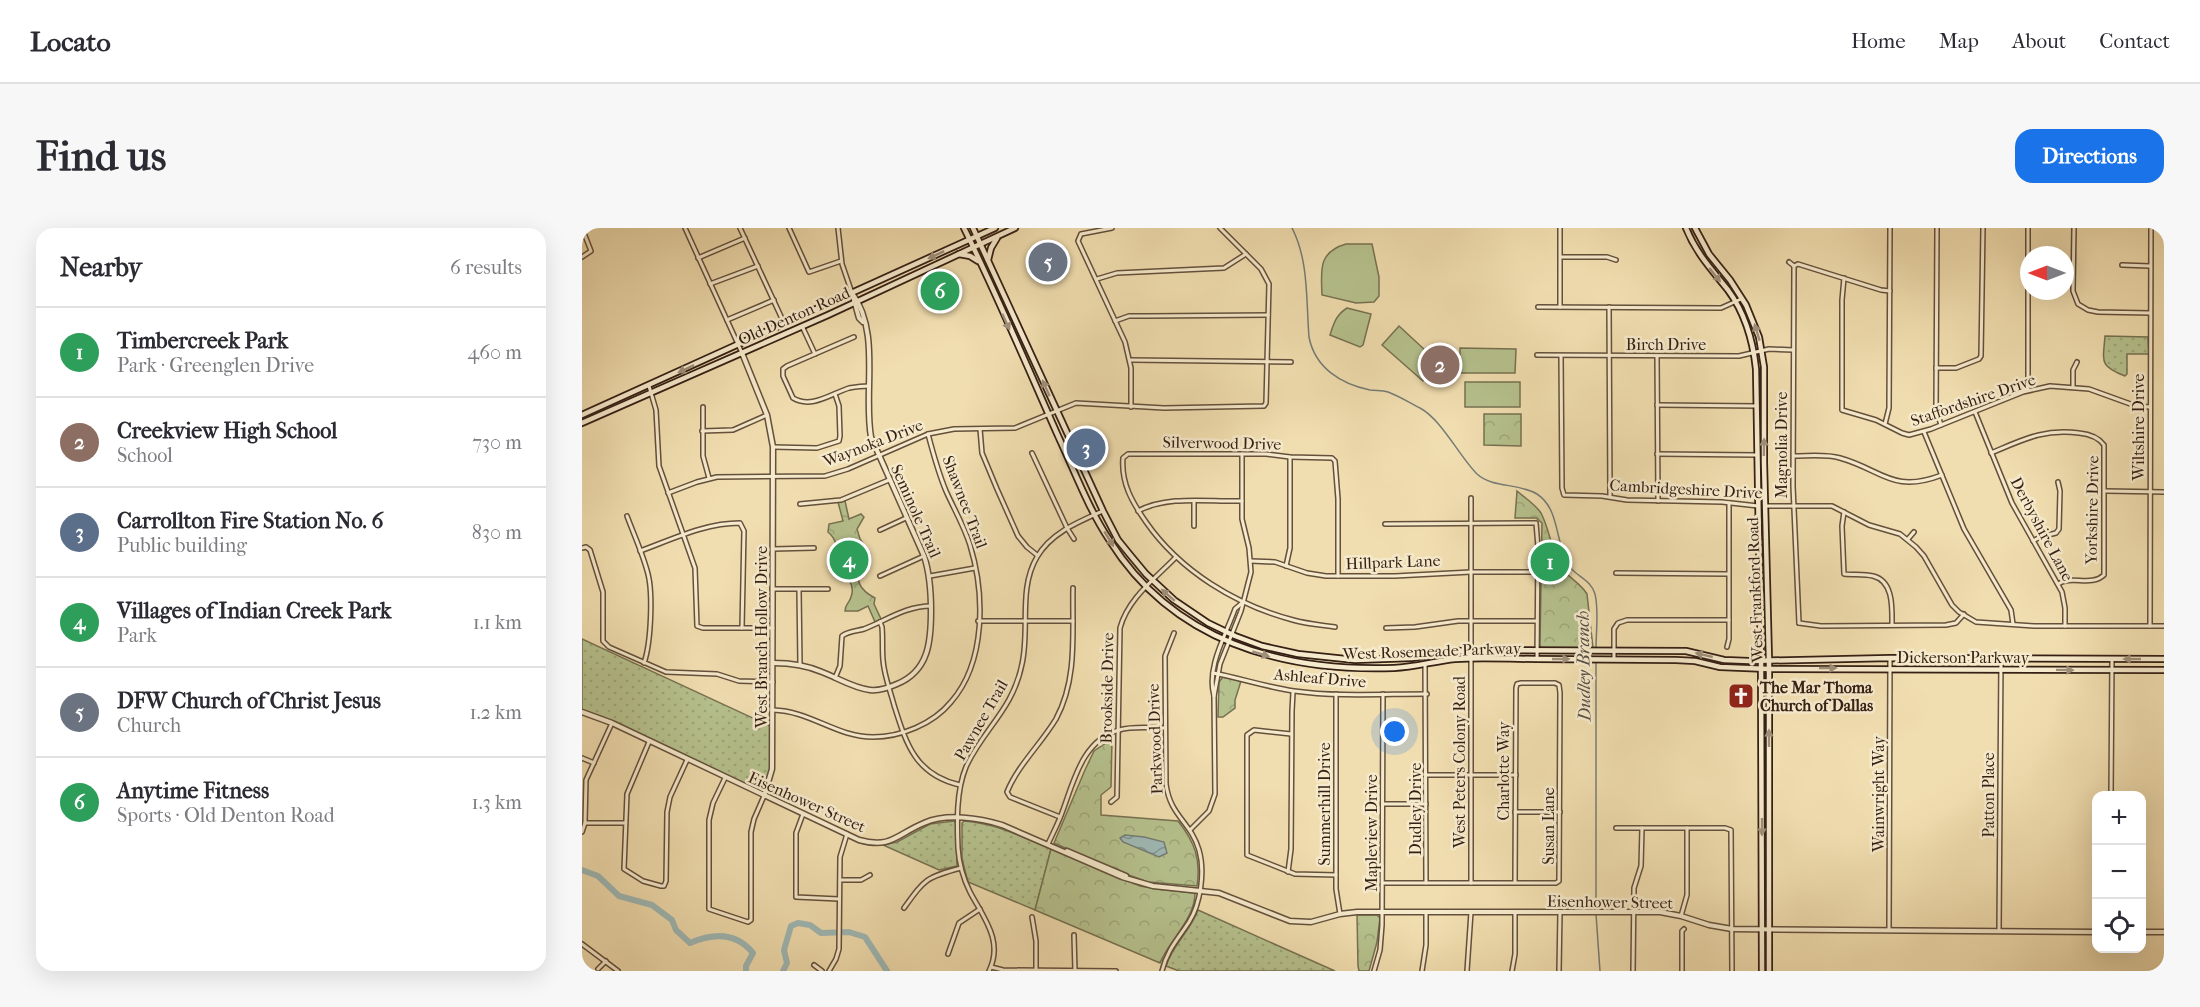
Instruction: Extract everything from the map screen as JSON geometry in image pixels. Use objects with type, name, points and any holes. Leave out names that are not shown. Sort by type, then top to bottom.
[{"type":"main road","name":"West Rosemeade Parkway","points":[[964,228],[1095,515],[1119,555],[1147,587],[1177,613],[1203,630],[1226,642],[1266,656],[1330,667],[1395,668],[1471,659],[1612,659],[1681,660],[1720,667],[1761,669]]},
{"type":"main road","name":"West Rosemeade Parkway","points":[[973,228],[1056,411],[1118,540],[1153,581],[1184,607],[1229,634],[1286,652],[1355,660],[1401,659],[1443,652],[1471,651],[1686,651],[1724,660],[1769,660]]},
{"type":"main road","name":"Old Denton Road","points":[[582,415],[994,228]]},
{"type":"main road","name":"Old Denton Road","points":[[582,423],[652,394],[1015,228]]},
{"type":"main road","name":"West Frankford Road","points":[[1686,228],[1696,250],[1735,302],[1749,333],[1757,378],[1762,971]]},
{"type":"main road","name":"West Frankford Road","points":[[1695,228],[1709,254],[1743,298],[1755,324],[1762,351],[1765,377],[1765,506],[1769,660],[1769,971]]},
{"type":"main road","points":[[988,260],[991,248],[998,236]]},
{"type":"main road","points":[[959,254],[970,256],[979,262]]},
{"type":"main road","points":[[999,305],[1007,302]]},
{"type":"main road","points":[[1021,354],[1029,350]]},
{"type":"main road","points":[[1074,470],[1082,466]]},
{"type":"main road","name":"Dickerson Parkway","points":[[1769,660],[2164,659]]},
{"type":"main road","name":"Dickerson Parkway","points":[[1761,669],[2164,670]]},
{"type":"street","points":[[582,228],[591,251],[582,256]]},
{"type":"street","points":[[684,228],[742,353]]},
{"type":"street","points":[[740,228],[784,323]]},
{"type":"street","points":[[789,228],[809,272],[842,261]]},
{"type":"street","points":[[838,228],[842,261],[852,293]]},
{"type":"street","points":[[1112,228],[1082,234],[1078,241],[1125,342],[1130,360],[1131,406]]},
{"type":"street","points":[[1220,228],[1267,279],[1267,361]]},
{"type":"street","points":[[1560,228],[1560,307]]},
{"type":"street","points":[[1885,424],[1889,408],[1890,228]]},
{"type":"street","points":[[1937,228],[1936,409],[1941,425]]},
{"type":"street","points":[[1936,368],[1956,368],[1979,359],[1981,356],[1983,228]]},
{"type":"street","points":[[2028,228],[2028,390]]},
{"type":"street","points":[[2074,228],[2073,291],[2078,304],[2088,310],[2098,312],[2150,313]]},
{"type":"street","name":"Wiltshire Drive","points":[[2150,626],[2151,228]]},
{"type":"street","points":[[698,258],[745,238]]},
{"type":"street","points":[[1097,280],[1117,273],[1224,268],[1246,254]]},
{"type":"street","points":[[1560,257],[1616,260]]},
{"type":"street","points":[[1789,262],[1794,266],[1798,264],[1890,291]]},
{"type":"street","points":[[2122,265],[2150,266]]},
{"type":"street","points":[[710,284],[758,266]]},
{"type":"street","name":"Magnolia Drive","points":[[1794,266],[1794,505],[1799,623]]},
{"type":"street","name":"Staffordshire Drive","points":[[1844,278],[1840,411],[1885,424],[1906,435],[1924,432],[2028,390],[2050,386],[2073,386],[2101,392],[2136,406],[2150,406]]},
{"type":"street","name":"Seminole Trail","points":[[852,293],[859,318],[864,323],[868,348],[870,430],[878,456],[924,556],[930,576],[931,641],[923,662],[907,679],[889,687]]},
{"type":"street","points":[[1538,307],[1721,308],[1743,298]]},
{"type":"street","points":[[727,320],[774,300]]},
{"type":"street","points":[[1609,308],[1610,497]]},
{"type":"street","points":[[1115,321],[1129,316],[1268,315]]},
{"type":"street","points":[[802,326],[814,354]]},
{"type":"street","points":[[854,337],[783,369],[783,376],[794,400],[816,401],[853,387],[869,386]]},
{"type":"street","name":"Birch Drive","points":[[1538,355],[1739,356],[1762,351],[1793,350]]},
{"type":"street","name":"West Branch Hollow Drive","points":[[725,778],[713,803],[709,820],[708,907],[711,911],[750,922],[752,832],[754,819],[772,769],[773,447],[767,415],[742,353]]},
{"type":"street","name":"Cambridgeshire Drive","points":[[1562,356],[1562,488],[1564,495],[1757,506],[1832,506],[1869,525],[1896,532],[1908,538]]},
{"type":"street","points":[[1657,356],[1658,501]]},
{"type":"street","points":[[1130,360],[1291,362]]},
{"type":"street","name":"Waynoka Drive","points":[[668,493],[709,478],[825,476],[848,469],[928,434],[954,429],[1015,428],[1083,402],[1131,406],[1264,406],[1267,361]]},
{"type":"street","points":[[2073,386],[2073,370],[2078,362]]},
{"type":"street","points":[[649,386],[656,410],[658,460],[695,568],[697,626],[703,628],[773,628]]},
{"type":"street","points":[[773,447],[817,448],[838,441],[840,436],[839,406],[835,394]]},
{"type":"street","points":[[1657,405],[1757,406]]},
{"type":"street","points":[[704,407],[702,432],[709,478]]},
{"type":"street","name":"Derbyshire Lane","points":[[1975,412],[2010,498],[2064,598],[2065,626]]},
{"type":"street","points":[[702,432],[733,430],[767,415]]},
{"type":"street","points":[[980,429],[982,453],[1018,536],[1038,555]]},
{"type":"street","name":"Yorkshire Drive","points":[[1992,453],[2043,432],[2063,431],[2089,435],[2100,440],[2106,449],[2104,575],[2093,581],[2068,580],[2058,584]]},
{"type":"street","points":[[1924,432],[1964,529],[2011,610],[2013,624]]},
{"type":"street","name":"Shawnee Trail","points":[[773,710],[796,712],[855,735],[873,737],[916,727],[938,715],[959,692],[974,662],[978,635],[978,588],[967,536],[940,474],[928,434]]},
{"type":"street","points":[[1032,453],[1074,539]]},
{"type":"street","name":"Silverwood Drive","points":[[1138,511],[1127,491],[1123,458],[1128,454],[1274,454],[1290,457],[1329,457],[1335,460],[1338,499],[1338,576]]},
{"type":"street","points":[[1214,696],[1211,686],[1213,673],[1229,634],[1236,609],[1243,601],[1249,581],[1251,561],[1243,528],[1242,454]]},
{"type":"street","points":[[1658,454],[1757,455]]},
{"type":"street","points":[[1794,456],[1838,458],[1888,480],[1921,482],[1942,475]]},
{"type":"street","points":[[1286,566],[1290,548],[1290,457]]},
{"type":"street","points":[[800,504],[842,500],[889,480]]},
{"type":"street","points":[[2033,541],[2056,533],[2059,529],[2060,491],[2058,482]]},
{"type":"street","points":[[2105,491],[2164,492]]},
{"type":"street","name":"West Peters Colony Road","points":[[1471,498],[1471,883]]},
{"type":"street","points":[[1242,501],[1158,503],[1138,511],[1176,557],[1219,589],[1243,601],[1294,620],[1335,627]]},
{"type":"street","points":[[1194,502],[1194,526]]},
{"type":"street","points":[[1727,647],[1729,503]]},
{"type":"street","name":"Pawnee Trail","points":[[990,969],[995,946],[994,937],[969,890],[961,868],[958,848],[961,785],[967,765],[1000,717],[1016,687],[1025,651],[1027,587],[1038,555],[1051,540],[1067,528],[1103,512]]},
{"type":"street","points":[[1844,512],[1842,526],[1844,574],[1871,575],[1884,582],[1891,596],[1892,625]]},
{"type":"street","points":[[627,516],[650,585],[649,646],[644,663]]},
{"type":"street","points":[[880,530],[906,518]]},
{"type":"street","points":[[1385,524],[1536,523],[1538,527],[1537,659]]},
{"type":"street","points":[[640,551],[722,524],[740,524],[744,540],[742,628]]},
{"type":"street","points":[[1914,532],[1908,538],[1924,556],[1952,604],[1976,621],[2065,626],[2164,626]]},
{"type":"street","points":[[582,548],[586,547],[590,550],[602,583],[603,641],[609,647],[672,673],[717,674],[739,681],[773,682]]},
{"type":"street","points":[[773,549],[814,548]]},
{"type":"street","points":[[880,576],[924,556]]},
{"type":"street","name":"Brookside Drive","points":[[1111,802],[1117,797],[1120,628],[1129,607],[1176,557]]},
{"type":"street","name":"Hillpark Lane","points":[[1251,561],[1275,562],[1318,576],[1538,572]]},
{"type":"street","points":[[930,576],[975,568]]},
{"type":"street","points":[[1616,573],[1728,574]]},
{"type":"street","points":[[1060,817],[1010,797],[1007,792],[1015,776],[1054,721],[1063,704],[1071,672],[1073,588]]},
{"type":"street","points":[[773,590],[828,590]]},
{"type":"street","points":[[800,590],[800,664]]},
{"type":"street","points":[[835,678],[840,666],[842,636],[911,608],[931,606]]},
{"type":"street","points":[[1794,628],[1799,623],[1821,626],[1946,625],[1956,623],[1964,614]]},
{"type":"street","points":[[1612,659],[1614,629],[1618,623],[1627,620],[1729,620]]},
{"type":"street","points":[[978,621],[1073,621]]},
{"type":"street","points":[[1386,628],[1471,621],[1538,621]]},
{"type":"street","points":[[880,622],[883,634],[883,660],[889,687],[902,732],[911,752],[923,766],[940,778],[961,785]]},
{"type":"street","name":"Parkwood Drive","points":[[1162,971],[1169,949],[1195,911],[1201,860],[1196,841],[1190,830],[1174,812],[1167,793],[1165,656],[1174,633]]},
{"type":"street","points":[[1190,830],[1209,811],[1215,794],[1214,696],[1226,642]]},
{"type":"street","name":"Wainwright Way","points":[[1889,930],[1890,658]]},
{"type":"street","name":"Patton Place","points":[[1999,931],[2001,658]]},
{"type":"street","points":[[2111,791],[2112,659]]},
{"type":"street","points":[[773,663],[800,664],[868,689],[889,687]]},
{"type":"street","name":"Dudley Drive","points":[[1425,664],[1427,694],[1426,883]]},
{"type":"street","name":"Ashleaf Drive","points":[[1213,673],[1293,691],[1336,694],[1427,694]]},
{"type":"street","name":"Charlotte Way","points":[[1515,883],[1516,688],[1517,684],[1521,683],[1540,683]]},
{"type":"street","name":"Susan Lane","points":[[1383,883],[1556,883],[1559,881],[1560,688],[1555,683],[1540,683]]},
{"type":"street","points":[[1288,872],[1291,849],[1293,691]]},
{"type":"street","name":"Summerhill Drive","points":[[1336,694],[1336,875],[1341,914]]},
{"type":"street","name":"Mapleview Drive","points":[[1374,971],[1380,950],[1383,912],[1383,694]]},
{"type":"street","name":"Eisenhower Street","points":[[582,712],[612,723],[803,814],[870,842],[898,838],[926,822],[959,818],[977,819],[996,823],[1153,886],[1199,890],[1228,896],[1290,921],[1311,922],[1341,914],[1383,912],[1660,912],[1732,929],[2092,932]]},
{"type":"street","points":[[582,832],[585,823],[585,786],[612,723]]},
{"type":"street","points":[[1048,844],[1060,817],[1070,784],[1086,756],[1101,738],[1118,730],[1165,728]]},
{"type":"street","points":[[1291,734],[1254,730],[1247,735],[1247,855],[1300,875],[1336,875]]},
{"type":"street","points":[[649,742],[627,794],[625,824],[624,869],[643,881],[664,886],[667,812],[670,798],[687,760]]},
{"type":"street","points":[[582,758],[594,763]]},
{"type":"street","points":[[1427,775],[1516,775]]},
{"type":"street","points":[[1383,804],[1426,804]]},
{"type":"street","points":[[1515,812],[1560,813]]},
{"type":"street","points":[[803,814],[796,833],[796,897],[839,899]]},
{"type":"street","points":[[585,823],[625,824]]},
{"type":"street","points":[[1616,828],[1725,828],[1731,830],[1732,971]]},
{"type":"street","points":[[1633,971],[1633,912],[1635,884],[1642,855],[1642,828]]},
{"type":"street","points":[[1681,916],[1687,895],[1687,828]]},
{"type":"street","points":[[829,971],[836,959],[840,940],[840,854],[847,834]]},
{"type":"street","points":[[904,908],[926,879],[961,868]]},
{"type":"street","points":[[840,880],[861,880],[870,874]]},
{"type":"street","points":[[948,954],[959,923],[980,909]]},
{"type":"street","points":[[1422,971],[1426,945],[1426,912]]},
{"type":"street","points":[[1467,971],[1471,912]]},
{"type":"street","points":[[1512,971],[1515,954],[1515,912]]},
{"type":"street","points":[[1559,971],[1560,912]]},
{"type":"street","points":[[1032,917],[1036,941],[1036,971]]},
{"type":"street","points":[[1682,971],[1682,932],[1684,929]]},
{"type":"street","points":[[2146,932],[2164,932]]},
{"type":"street","points":[[1074,935],[1075,971]]},
{"type":"street","points":[[582,944],[618,971]]},
{"type":"street","points":[[598,969],[606,961]]},
{"type":"street","points":[[814,965],[822,971]]},
{"type":"street","points":[[990,969],[1116,971]]},
{"type":"green space","points":[[1346,244],[1372,244],[1379,277],[1379,296],[1374,302],[1356,303],[1322,295],[1323,263],[1330,252]]},
{"type":"green space","points":[[1347,308],[1371,314],[1363,345],[1360,347],[1330,335],[1338,316]]},
{"type":"green space","points":[[1399,326],[1439,363],[1423,381],[1382,345]]},
{"type":"green space","points":[[2105,336],[2148,337],[2149,354],[2127,354],[2127,374],[2125,376],[2111,369],[2104,362]]},
{"type":"green space","points":[[1460,348],[1516,349],[1515,373],[1460,373]]},
{"type":"green space","points":[[1465,382],[1520,382],[1520,407],[1465,407]]},
{"type":"green space","points":[[1484,414],[1521,414],[1521,446],[1484,445]]},
{"type":"green space","points":[[1517,491],[1541,513],[1560,564],[1587,594],[1593,648],[1541,648],[1542,523],[1536,518],[1515,518]]},
{"type":"green space","points":[[845,501],[849,519],[861,514],[864,517],[857,529],[860,539],[870,554],[861,566],[858,578],[862,588],[875,598],[874,604],[881,619],[875,622],[868,606],[858,611],[845,611],[852,588],[846,577],[836,567],[835,542],[828,532],[829,524],[843,521],[838,502]]},
{"type":"green space","points":[[582,639],[770,726],[770,769],[761,792],[600,716],[582,710]]},
{"type":"green space","points":[[1223,677],[1241,681],[1235,708],[1223,717],[1218,717],[1219,682]]},
{"type":"green space","points":[[1112,739],[1111,787],[1101,795],[1101,815],[1178,821],[1193,844],[1198,868],[1197,886],[1148,882],[1054,843],[1094,751]]},
{"type":"green space","points":[[954,821],[956,823],[957,866],[939,870],[883,845],[897,842],[930,824]]},
{"type":"green space","points":[[964,821],[998,828],[1051,849],[1035,910],[968,882],[962,859],[962,823]]},
{"type":"green space","points":[[1051,849],[1140,886],[1195,893],[1187,920],[1160,963],[1035,910]]},
{"type":"green space","points":[[1198,910],[1335,971],[1179,971],[1166,966],[1173,950],[1191,925]]},
{"type":"green space","points":[[1357,915],[1377,915],[1380,918],[1377,942],[1369,971],[1359,971]]},
{"type":"water","points":[[1125,835],[1164,842],[1167,853],[1159,857],[1123,842],[1120,838]]},
{"type":"waterway","name":"Dudley Branch","points":[[1292,228],[1304,267],[1309,337],[1317,358],[1331,373],[1349,384],[1388,392],[1420,408],[1436,421],[1470,466],[1483,478],[1498,484],[1522,488],[1537,494],[1544,500],[1550,508],[1568,564],[1590,585],[1595,594],[1596,649]]},
{"type":"waterway","name":"Dudley Branch","points":[[1596,662],[1596,910]]},
{"type":"waterway","points":[[582,870],[598,876],[619,896],[652,905],[672,920],[676,930],[690,943],[716,936],[739,941],[753,953],[746,966],[746,971]]},
{"type":"waterway","name":"Dudley Branch","points":[[1596,914],[1600,971]]},
{"type":"waterway","points":[[783,971],[787,963],[784,950],[791,926],[798,923],[810,925],[821,933],[849,932],[865,937],[887,971]]},
{"type":"place","name":"DFW Church of Christ Jesus","points":[[1048,262]]},
{"type":"place","name":"Anytime Fitness","points":[[940,291]]},
{"type":"place","name":"Creekview High School","points":[[1440,365]]},
{"type":"place","name":"Carrollton Fire Station No. 6","points":[[1086,448]]},
{"type":"place","name":"Villages of Indian Creek Park","points":[[849,560]]},
{"type":"place","name":"Timbercreek Park","points":[[1550,562]]},
{"type":"place","name":"The Mar Thoma Church of Dallas","points":[[1741,696]]}]
